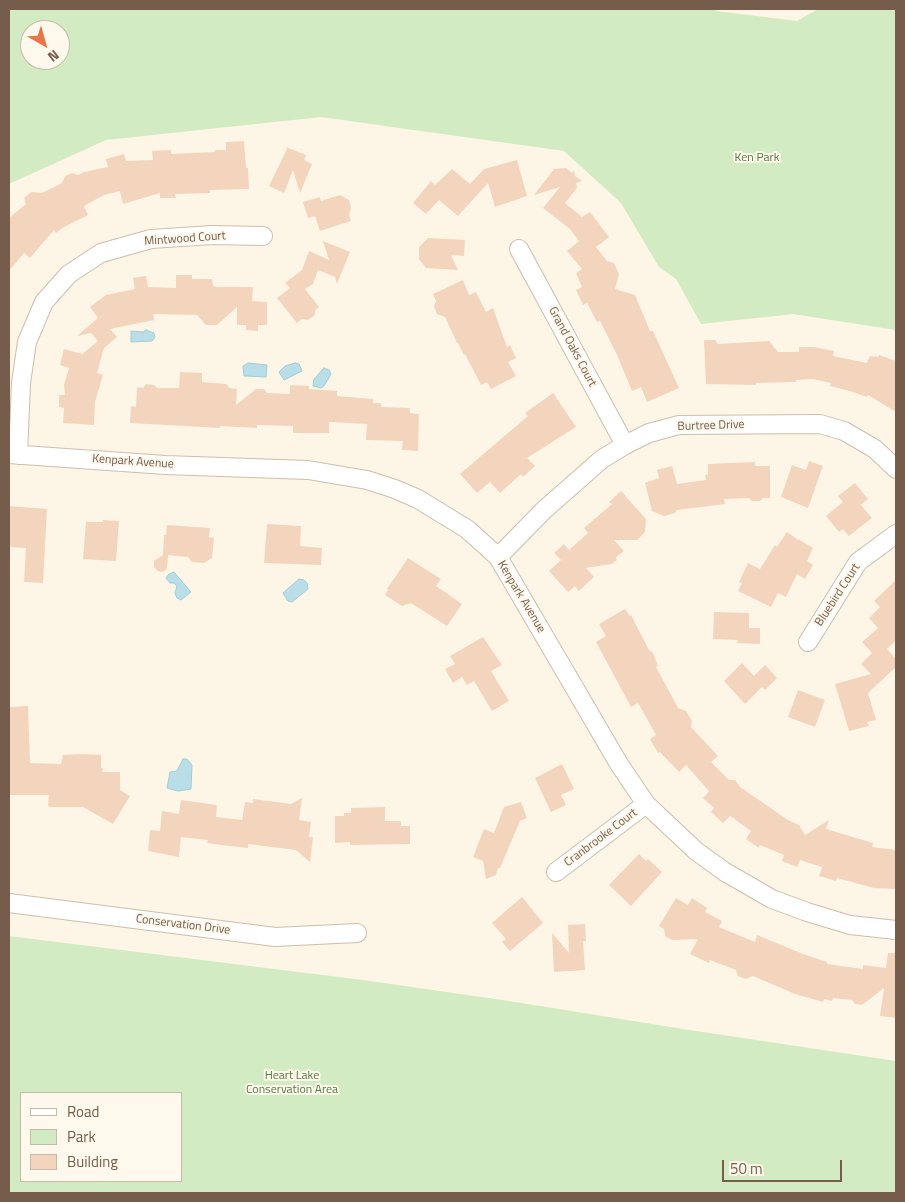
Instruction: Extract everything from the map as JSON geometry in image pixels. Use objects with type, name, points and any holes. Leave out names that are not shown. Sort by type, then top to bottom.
[{"type":"street","name":"Mintwood Court","points":[[13,454],[27,342],[44,302],[69,274],[101,253],[151,239],[263,236]]},
{"type":"street","name":"Grand Oaks Court","points":[[519,249],[625,445]]},
{"type":"street","name":"Burtree Drive","points":[[498,557],[544,510],[602,459],[649,433],[679,425],[820,424],[844,431],[876,449],[896,469]]},
{"type":"street","name":"Kenpark Avenue","points":[[13,454],[165,464],[308,470],[367,480],[395,489],[444,513],[467,529],[498,557],[619,764],[646,804],[696,850],[724,872],[772,899],[850,925],[896,930]]},
{"type":"street","name":"Bluebird Court","points":[[808,642],[858,562],[896,534]]},
{"type":"street","name":"Cranbrooke Court","points":[[556,872],[646,804]]},
{"type":"street","name":"Conservation Drive","points":[[9,903],[275,937],[357,933]]},
{"type":"green space","name":"Ken Park","points":[[9,9],[714,9],[716,11],[797,21],[818,9],[896,9],[896,330],[793,314],[701,324],[676,279],[659,267],[621,203],[564,151],[321,117],[106,140],[9,184]]},
{"type":"green space","name":"Heart Lake Conservation Area","points":[[9,936],[363,980],[896,1061],[896,1193],[9,1193]]},
{"type":"water","points":[[146,330],[154,333],[155,337],[152,341],[131,342],[131,331],[143,332]]},
{"type":"water","points":[[248,363],[267,365],[266,377],[244,376],[243,366]]},
{"type":"water","points":[[295,363],[299,364],[302,371],[284,380],[279,372],[285,366]]},
{"type":"water","points":[[324,368],[329,370],[331,374],[324,386],[321,388],[313,386],[314,379]]},
{"type":"water","points":[[174,572],[191,592],[181,600],[177,598],[175,593],[177,586],[174,583],[170,583],[166,578]]},
{"type":"water","points":[[299,579],[307,583],[308,589],[292,602],[288,601],[283,593]]},
{"type":"water","points":[[183,759],[187,759],[192,765],[191,789],[178,791],[167,788],[170,772],[177,771]]},
{"type":"building","points":[[244,141],[249,189],[210,190],[210,193],[175,194],[176,198],[160,198],[160,193],[123,204],[120,191],[104,195],[84,206],[88,215],[56,233],[54,230],[30,258],[24,253],[9,271],[9,218],[26,204],[24,198],[31,192],[42,193],[62,183],[65,176],[72,173],[78,175],[108,167],[106,159],[124,154],[126,161],[153,160],[152,151],[171,150],[171,154],[215,152],[215,150],[226,150],[226,142]]},
{"type":"building","points":[[286,147],[306,155],[304,160],[312,164],[300,193],[293,170],[284,193],[269,186],[287,149]]},
{"type":"building","points":[[517,160],[527,196],[495,207],[488,183],[458,216],[439,200],[426,214],[413,203],[431,181],[435,185],[452,169],[470,184],[484,169]]},
{"type":"building","points":[[566,168],[572,173],[574,170],[575,176],[582,181],[576,183],[577,188],[565,203],[582,217],[590,212],[609,237],[596,247],[607,261],[614,263],[619,274],[615,289],[635,295],[650,331],[653,331],[679,388],[647,402],[641,387],[632,391],[600,321],[597,322],[587,303],[583,305],[576,290],[582,287],[576,273],[582,269],[567,251],[579,241],[570,229],[543,208],[560,187],[534,195],[554,169]]},
{"type":"building","points":[[340,195],[349,200],[351,221],[320,231],[315,216],[308,218],[303,202],[320,197],[321,201]]},
{"type":"building","points":[[428,238],[465,240],[464,256],[451,255],[458,270],[426,268],[419,259],[419,247]]},
{"type":"building","points":[[323,241],[350,252],[337,284],[335,277],[318,270],[313,284],[305,289],[319,307],[315,310],[315,315],[308,320],[302,319],[297,323],[277,298],[290,288],[285,283],[302,270],[309,251],[329,260]]},
{"type":"building","points":[[176,275],[192,275],[192,279],[212,279],[213,286],[218,287],[253,287],[252,301],[267,302],[267,325],[258,325],[258,331],[246,330],[246,325],[237,325],[237,307],[217,325],[206,325],[197,315],[153,314],[154,320],[110,329],[117,337],[104,348],[97,373],[103,375],[95,402],[94,425],[63,423],[64,408],[59,407],[59,395],[65,395],[64,385],[69,368],[60,365],[64,349],[82,354],[98,341],[91,333],[77,336],[98,318],[90,307],[106,295],[135,289],[133,278],[146,276],[148,287],[176,288]]},
{"type":"building","points":[[463,280],[469,295],[476,292],[486,312],[493,308],[507,347],[510,345],[516,358],[508,362],[516,376],[491,389],[487,382],[481,385],[457,343],[445,317],[437,314],[434,306],[436,301],[433,294]]},
{"type":"building","points":[[704,340],[715,340],[718,344],[769,341],[778,352],[799,352],[799,347],[814,347],[834,351],[833,356],[867,363],[870,356],[878,357],[879,355],[896,361],[896,412],[868,395],[867,397],[830,386],[831,383],[813,379],[796,380],[796,382],[756,383],[756,385],[706,384]]},
{"type":"building","points":[[180,372],[202,373],[202,382],[226,384],[230,388],[237,389],[236,405],[256,389],[264,389],[267,393],[290,394],[290,385],[309,386],[309,389],[337,391],[337,396],[373,399],[373,403],[381,403],[381,407],[410,408],[410,413],[419,414],[418,451],[402,450],[403,441],[366,440],[367,424],[329,422],[329,433],[293,433],[293,426],[257,425],[257,428],[220,426],[220,428],[130,423],[131,406],[136,407],[137,387],[143,388],[146,384],[154,385],[157,388],[179,388]]},
{"type":"building","points":[[553,393],[576,427],[527,458],[535,466],[523,477],[521,474],[500,493],[490,482],[477,493],[460,474],[528,416],[525,413]]},
{"type":"building","points":[[809,461],[823,466],[808,508],[781,497],[792,465],[806,470]]},
{"type":"building","points":[[755,462],[755,466],[770,466],[770,498],[763,498],[760,501],[752,501],[749,498],[724,499],[725,504],[677,510],[675,513],[664,516],[652,511],[645,483],[659,478],[657,470],[672,466],[677,484],[706,480],[705,475],[708,475],[708,464]]},
{"type":"building","points":[[855,483],[868,499],[861,505],[872,518],[849,536],[843,529],[839,532],[826,516],[843,502],[838,496]]},
{"type":"building","points":[[621,491],[646,519],[645,532],[637,540],[614,540],[624,551],[616,557],[617,560],[612,564],[586,568],[594,577],[579,591],[575,586],[568,592],[549,571],[561,560],[554,553],[564,544],[569,550],[588,533],[584,528],[612,504],[609,502]]},
{"type":"building","points":[[9,506],[47,509],[43,583],[24,582],[26,548],[9,547]]},
{"type":"building","points":[[103,520],[119,521],[116,561],[83,559],[86,522],[103,522]]},
{"type":"building","points":[[267,524],[301,526],[300,546],[322,548],[321,565],[264,563]]},
{"type":"building","points":[[167,525],[210,528],[209,537],[214,538],[212,558],[204,563],[192,562],[188,557],[168,555],[167,568],[163,572],[158,571],[154,567],[154,561],[163,555],[164,535],[166,535]]},
{"type":"building","points":[[787,532],[797,539],[796,541],[798,539],[813,548],[807,561],[813,565],[805,579],[797,574],[786,597],[778,593],[771,607],[738,591],[742,583],[739,582],[748,563],[760,569],[775,545],[777,547]]},
{"type":"building","points":[[408,558],[441,579],[436,586],[462,604],[447,626],[411,603],[402,606],[385,595]]},
{"type":"building","points":[[896,580],[896,640],[887,649],[896,659],[896,667],[868,693],[876,720],[867,722],[869,726],[849,731],[835,684],[871,674],[861,664],[872,653],[862,642],[878,628],[869,618],[880,607],[874,601]]},
{"type":"building","points":[[625,609],[631,615],[649,650],[653,653],[658,666],[656,667],[678,708],[686,711],[692,721],[691,727],[718,756],[711,762],[729,780],[735,780],[740,787],[788,820],[799,825],[805,835],[829,820],[826,829],[873,843],[872,847],[896,850],[896,889],[874,888],[837,878],[836,881],[819,876],[822,867],[800,860],[797,867],[782,861],[784,855],[760,845],[759,848],[746,839],[751,831],[730,816],[723,823],[711,812],[714,808],[703,798],[709,791],[686,765],[679,772],[660,752],[658,753],[650,739],[656,735],[638,703],[631,707],[596,642],[606,636],[599,624]]},
{"type":"building","points":[[714,612],[749,613],[749,628],[760,628],[760,644],[737,643],[738,640],[713,639]]},
{"type":"building","points":[[483,637],[502,665],[491,671],[509,701],[492,711],[474,681],[467,685],[462,677],[453,683],[445,669],[455,664],[450,656]]},
{"type":"building","points":[[742,663],[754,676],[765,665],[777,678],[765,690],[762,687],[745,704],[724,681]]},
{"type":"building","points":[[798,690],[825,700],[815,727],[788,717]]},
{"type":"building","points":[[28,706],[30,763],[61,764],[63,755],[101,755],[102,772],[120,772],[120,790],[130,796],[113,824],[83,807],[50,807],[48,806],[49,795],[9,795],[9,707]]},
{"type":"building","points":[[562,764],[574,789],[561,795],[566,805],[551,812],[535,778]]},
{"type":"building","points":[[302,798],[299,820],[311,822],[309,837],[313,837],[310,862],[296,850],[248,844],[248,848],[221,845],[207,843],[208,840],[181,837],[179,857],[148,851],[150,830],[160,831],[162,811],[179,814],[181,800],[217,805],[216,817],[242,820],[245,802],[253,803],[253,799],[291,804]]},
{"type":"building","points":[[521,802],[527,818],[520,821],[496,875],[486,879],[483,861],[473,857],[484,829],[494,833],[504,807]]},
{"type":"building","points":[[385,807],[385,821],[401,821],[401,826],[410,826],[410,844],[350,845],[350,842],[335,843],[335,816],[344,816],[344,813],[351,813],[351,808]]},
{"type":"building","points":[[639,854],[646,861],[648,859],[662,872],[631,906],[609,885]]},
{"type":"building","points":[[522,897],[543,923],[510,951],[502,942],[506,939],[492,923]]},
{"type":"building","points":[[676,898],[688,905],[692,898],[707,908],[705,912],[722,921],[719,927],[755,942],[757,935],[827,962],[827,964],[863,969],[863,965],[886,968],[888,953],[896,953],[896,1018],[880,1016],[884,988],[862,1005],[855,1004],[852,1000],[833,998],[832,1001],[824,999],[823,1002],[795,994],[753,976],[746,979],[738,976],[736,970],[710,960],[709,963],[690,954],[698,939],[672,940],[665,936],[664,929],[659,926]]},
{"type":"building","points":[[585,924],[586,941],[583,941],[585,970],[554,972],[552,933],[569,953],[568,925]]}]
